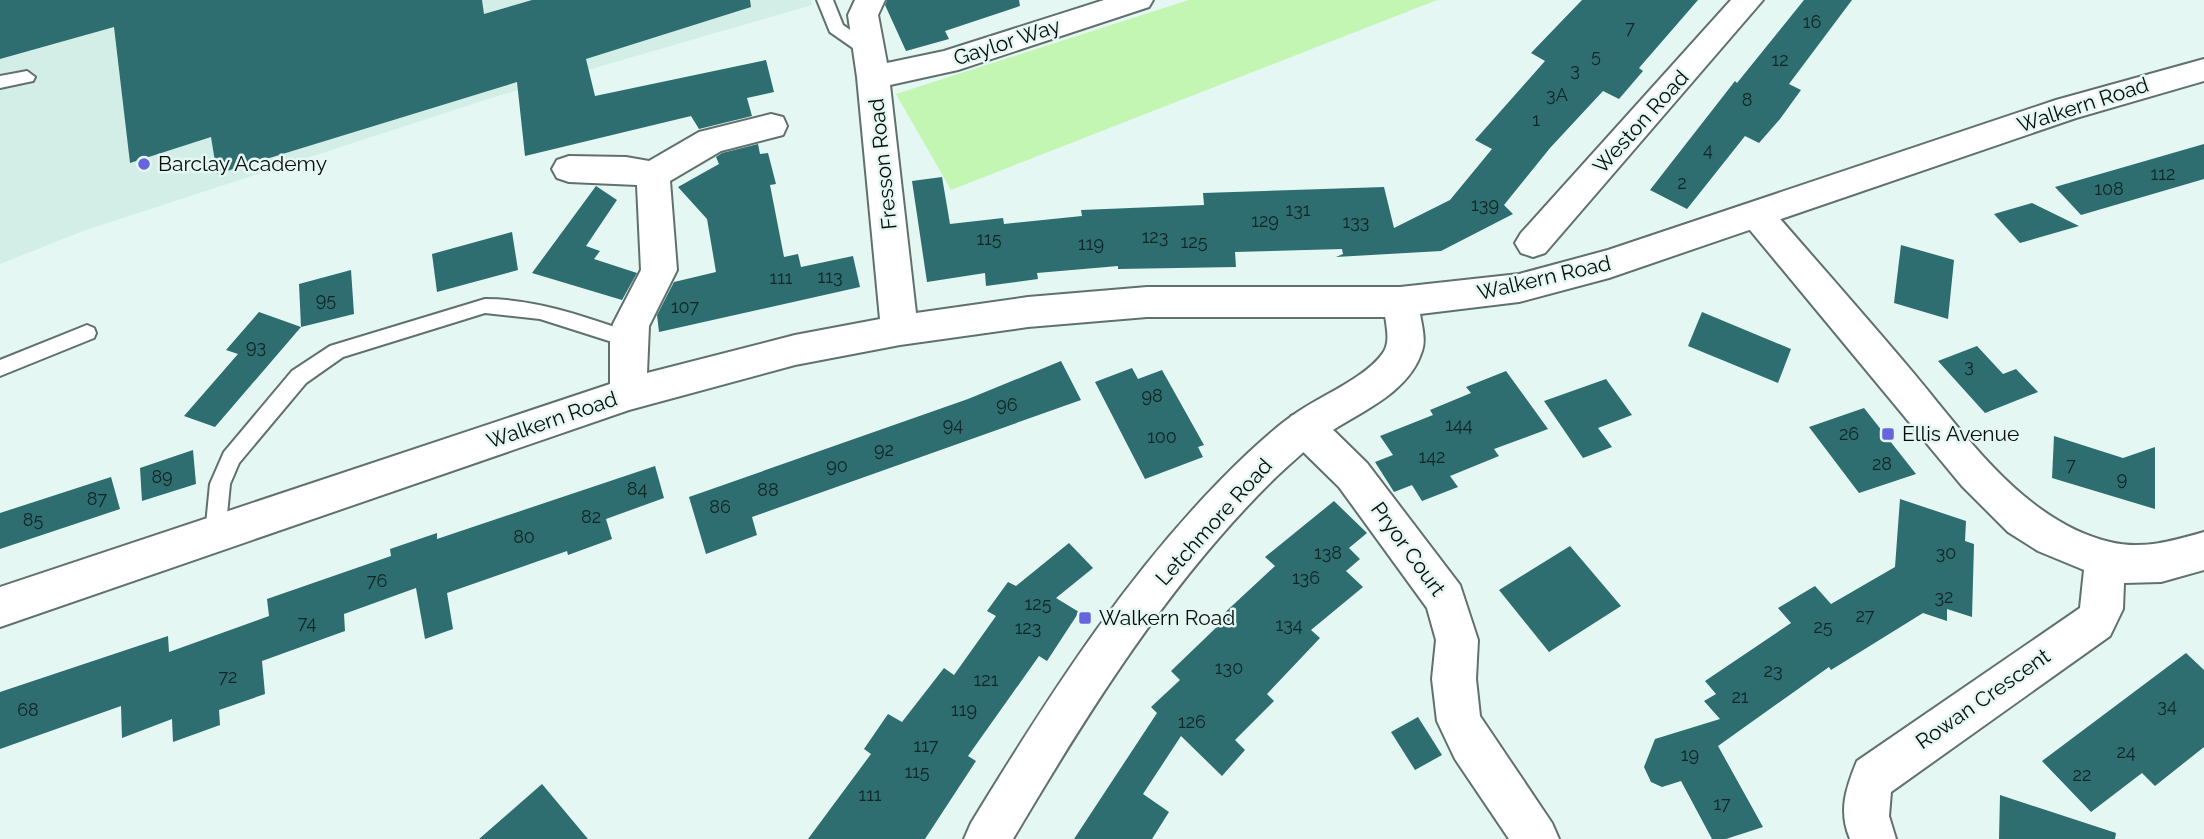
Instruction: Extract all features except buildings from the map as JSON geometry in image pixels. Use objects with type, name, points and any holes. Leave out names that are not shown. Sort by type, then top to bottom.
[{"type":"street","name":"Fresson Road","points":[[870,0],[863,15],[871,64],[900,330]]},
{"type":"street","name":"Gaylor Way","points":[[871,64],[947,62],[1138,0]]},
{"type":"street","name":"Weston Road","points":[[1533,243],[1748,0]]},
{"type":"street","name":"Walkern Road","points":[[0,607],[629,394],[795,350],[900,330],[1028,312],[1147,302],[1401,302],[1519,288],[1619,261],[2068,108],[2204,70]]},
{"type":"street","points":[[569,169],[626,170],[653,175],[710,141],[771,126]]},
{"type":"street","points":[[629,394],[628,339],[631,324],[652,289],[659,270],[653,175]]},
{"type":"street","points":[[1757,215],[2000,500],[2052,538],[2105,560],[2146,565],[2204,551]]},
{"type":"street","name":"Letchmore Road","points":[[987,839],[1069,704],[1183,550],[1261,466],[1305,428],[1381,379],[1397,364],[1404,350],[1405,336],[1401,302]]},
{"type":"street","name":"Pryor Court","points":[[1305,428],[1353,475],[1445,599],[1457,640],[1454,680],[1460,721],[1536,839]]},
{"type":"street","name":"Rowan Crescent","points":[[1873,839],[1865,810],[1873,777],[2095,622],[2102,609],[2105,560]]},
{"type":"lane","points":[[825,0],[836,28],[871,64]]},
{"type":"lane","points":[[0,82],[27,77]]},
{"type":"lane","points":[[215,535],[220,484],[231,457],[299,377],[337,351],[485,306],[504,305],[533,309],[628,339]]},
{"type":"lane","points":[[0,368],[87,333]]},
{"type":"shaded area","name":"Barclay Academy","points":[[0,0],[811,0],[812,5],[491,98],[83,231],[0,264]]},
{"type":"green space","points":[[1189,0],[1437,0],[951,190],[896,94]]},
{"type":"place","name":"Barclay Academy","points":[[144,164]]},
{"type":"place","name":"Ellis Avenue","points":[[1888,434]]},
{"type":"place","name":"Walkern Road","points":[[1085,618]]}]
